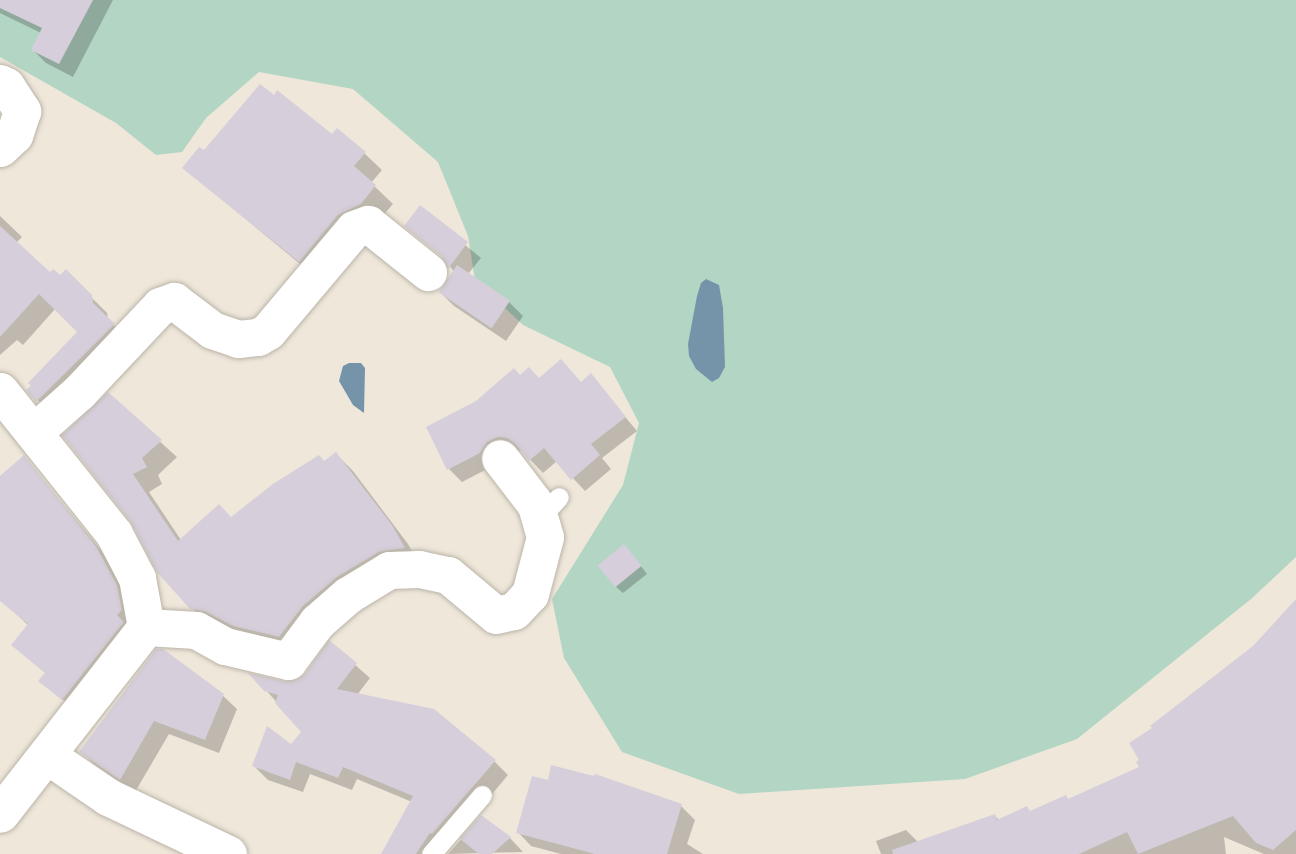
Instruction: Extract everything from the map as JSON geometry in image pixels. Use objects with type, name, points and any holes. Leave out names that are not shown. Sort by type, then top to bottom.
[{"type":"street","points":[[0,83],[6,86],[22,111],[14,135],[0,148]]},
{"type":"street","points":[[35,430],[79,392],[160,306],[174,301],[212,330],[238,339],[258,337],[268,331],[354,229],[368,224],[428,272]]},
{"type":"street","points":[[0,391],[35,430],[114,534],[137,578],[146,627],[86,702],[48,756],[0,814]]},
{"type":"street","points":[[146,627],[196,630],[226,646],[288,661],[317,622],[348,595],[389,570],[419,569],[448,575],[496,615],[514,611],[530,594],[550,508],[536,505],[500,458]]},
{"type":"street","points":[[48,756],[108,797],[228,854]]},
{"type":"lane","points":[[431,854],[482,795]]},
{"type":"green space","points":[[0,0],[1296,0],[1296,557],[1251,599],[1077,739],[965,779],[739,794],[622,752],[564,658],[552,599],[623,485],[639,423],[610,367],[523,325],[475,280],[468,236],[438,162],[353,89],[259,72],[206,118],[182,152],[156,155],[116,123],[0,57]]},
{"type":"water","points":[[706,279],[719,285],[723,308],[725,367],[719,378],[712,382],[696,369],[689,356],[688,344],[697,296],[701,283]]},
{"type":"water","points":[[361,363],[365,368],[364,413],[353,405],[339,381],[343,366]]},
{"type":"building","points":[[0,0],[93,0],[59,64],[31,50],[42,28],[0,8]]},
{"type":"building","points":[[260,84],[274,95],[277,90],[332,134],[337,128],[366,152],[354,166],[376,185],[361,204],[338,215],[299,262],[182,168],[199,147],[204,150]]},
{"type":"building","points":[[420,205],[468,242],[448,269],[441,256],[404,226]]},
{"type":"building","points":[[0,226],[50,272],[53,269],[60,275],[66,269],[92,295],[93,303],[115,324],[36,402],[26,390],[31,386],[28,383],[77,332],[39,294],[0,337]]},
{"type":"building","points":[[457,265],[510,301],[492,328],[439,292]]},
{"type":"building","points":[[561,359],[581,382],[591,373],[626,417],[591,444],[600,455],[571,480],[544,448],[529,461],[507,438],[498,437],[487,442],[480,453],[447,470],[426,427],[476,401],[514,368],[520,375],[529,367],[539,378]]},
{"type":"building","points":[[108,392],[162,440],[142,458],[147,467],[133,474],[178,541],[219,504],[231,517],[273,484],[319,455],[324,461],[336,452],[392,525],[405,548],[379,552],[337,577],[303,606],[279,637],[233,626],[206,612],[190,609],[157,572],[130,521],[62,435]]},
{"type":"building","points":[[24,455],[96,546],[117,585],[122,610],[117,615],[124,622],[62,700],[38,681],[45,673],[11,645],[28,624],[0,601],[0,476]]},
{"type":"building","points":[[624,544],[642,566],[615,587],[598,565]]},
{"type":"building","points":[[1296,599],[1296,830],[1273,850],[1256,843],[1233,816],[1138,854],[1127,832],[1079,854],[893,854],[892,850],[995,814],[997,820],[1027,806],[1030,811],[1066,795],[1068,799],[1139,767],[1136,762],[1139,760],[1129,743],[1152,728],[1150,726],[1253,646]]},
{"type":"building","points":[[329,640],[357,663],[337,689],[434,709],[496,760],[432,834],[430,833],[416,854],[381,854],[413,796],[343,767],[338,778],[296,762],[290,780],[252,766],[267,726],[291,744],[301,732],[275,703],[278,695],[264,691],[248,673],[283,681],[296,680],[305,674]]},
{"type":"building","points":[[156,649],[163,649],[224,694],[205,740],[154,721],[120,780],[79,752]]},
{"type":"building","points":[[551,765],[594,776],[595,774],[682,804],[667,854],[595,854],[516,833],[532,776],[548,780]]},
{"type":"building","points":[[481,815],[511,837],[492,854],[479,854],[460,839]]}]
